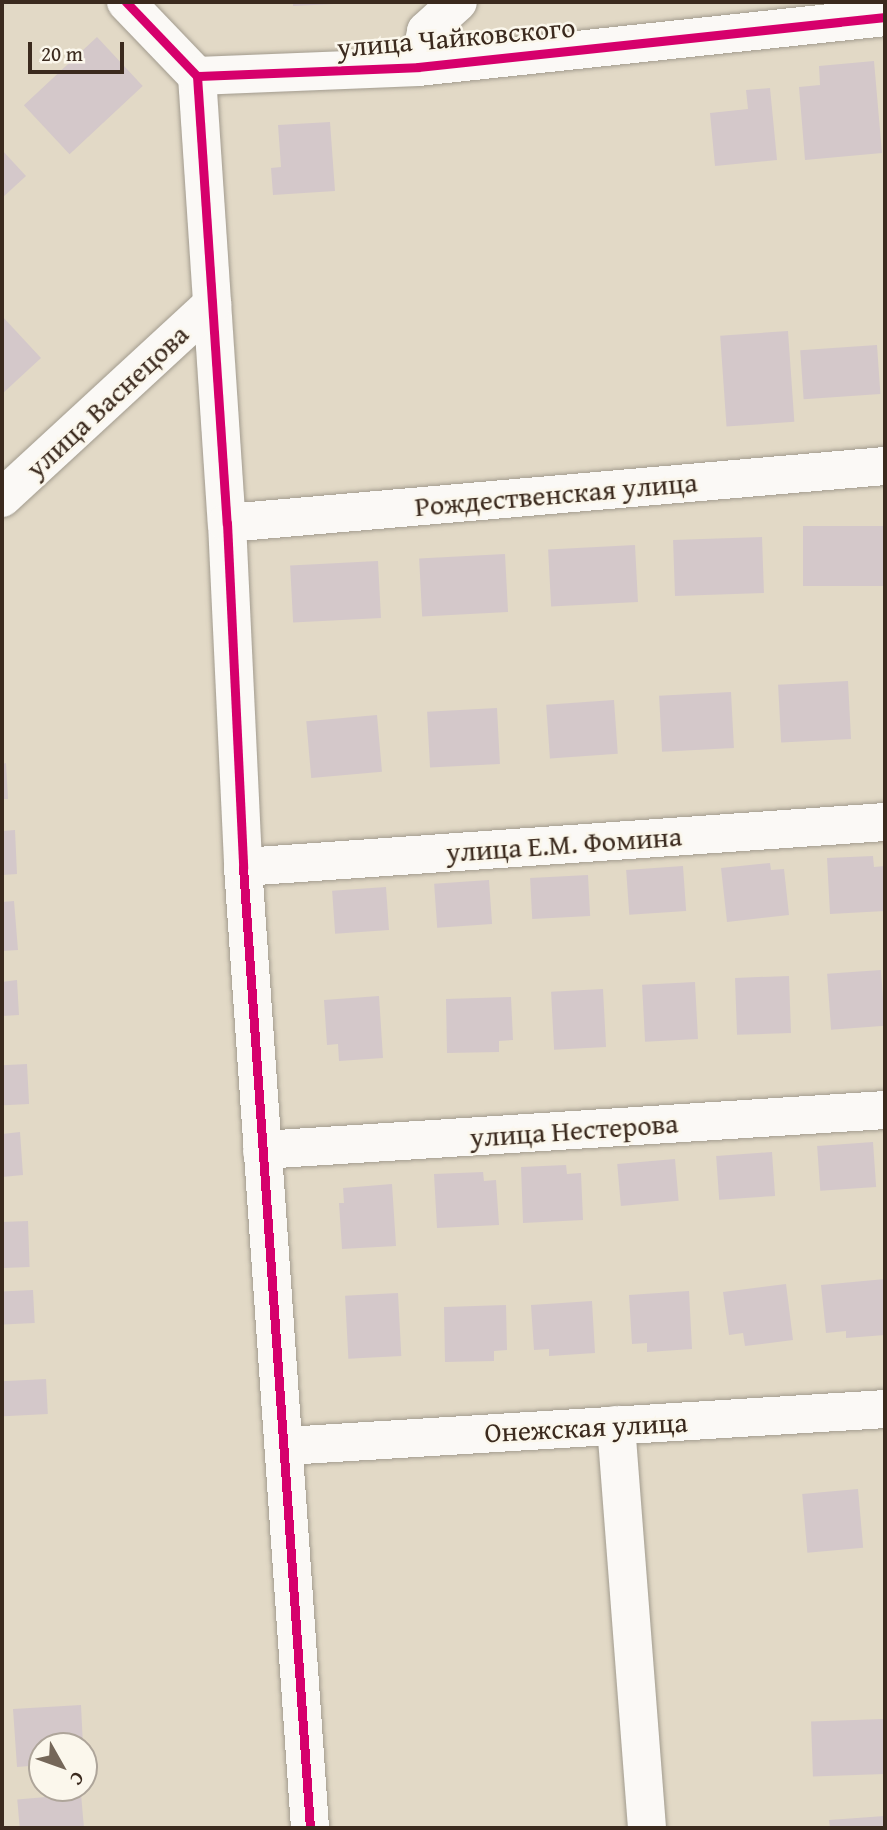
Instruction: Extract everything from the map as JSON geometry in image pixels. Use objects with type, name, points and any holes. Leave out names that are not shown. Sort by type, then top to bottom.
[{"type":"street","points":[[126,2],[197,76],[227,523],[243,867],[286,1446],[310,1828]]},
{"type":"street","points":[[418,67],[426,31],[458,2]]},
{"type":"street","name":"улица Чайковского","points":[[197,76],[418,67],[870,13]]},
{"type":"street","name":"улица Васнецова","points":[[2,498],[212,304]]},
{"type":"street","name":"Рождественская улица","points":[[227,523],[885,466]]},
{"type":"street","name":"улица Е.М. Фомина","points":[[243,867],[885,822]]},
{"type":"street","name":"улица Нестерова","points":[[262,1150],[885,1110]]},
{"type":"street","name":"Онежская улица","points":[[286,1446],[885,1409]]},
{"type":"street","points":[[616,1425],[647,1828]]},
{"type":"building","points":[[293,2],[333,2],[333,4],[293,6]]},
{"type":"building","points":[[97,37],[143,86],[70,154],[24,105]]},
{"type":"building","points":[[874,61],[882,153],[805,160],[799,87],[820,85],[819,66]]},
{"type":"building","points":[[770,88],[777,160],[715,166],[710,113],[748,109],[746,90]]},
{"type":"building","points":[[330,122],[335,191],[273,195],[271,168],[281,167],[278,125]]},
{"type":"building","points":[[2,150],[26,176],[2,198]]},
{"type":"building","points":[[2,316],[41,358],[2,394]]},
{"type":"building","points":[[788,331],[794,422],[727,427],[720,336]]},
{"type":"building","points":[[877,345],[880,394],[804,399],[800,350]]},
{"type":"building","points":[[803,526],[885,526],[885,586],[803,586]]},
{"type":"building","points":[[762,537],[764,593],[675,596],[673,540]]},
{"type":"building","points":[[635,545],[638,602],[551,606],[548,550]]},
{"type":"building","points":[[505,554],[508,612],[422,616],[419,559]]},
{"type":"building","points":[[378,561],[381,618],[293,623],[290,566]]},
{"type":"building","points":[[848,681],[851,739],[781,743],[778,685]]},
{"type":"building","points":[[731,692],[734,748],[662,752],[659,696]]},
{"type":"building","points":[[614,700],[618,754],[550,759],[546,705]]},
{"type":"building","points":[[497,708],[500,764],[430,768],[427,712]]},
{"type":"building","points":[[377,715],[382,772],[311,778],[306,721]]},
{"type":"building","points":[[6,763],[8,799],[2,799],[2,764]]},
{"type":"building","points":[[15,830],[17,874],[2,875],[2,831]]},
{"type":"building","points":[[873,856],[874,867],[885,866],[885,911],[830,914],[827,858]]},
{"type":"building","points":[[770,863],[771,870],[784,869],[789,915],[727,922],[721,868]]},
{"type":"building","points":[[683,866],[686,911],[629,915],[626,870]]},
{"type":"building","points":[[588,875],[590,916],[532,919],[530,878]]},
{"type":"building","points":[[489,880],[492,924],[437,928],[434,884]]},
{"type":"building","points":[[386,887],[389,930],[335,934],[332,891]]},
{"type":"building","points":[[14,901],[18,950],[2,951],[2,902]]},
{"type":"building","points":[[881,970],[885,1026],[831,1030],[827,974]]},
{"type":"building","points":[[789,976],[791,1033],[737,1035],[735,978]]},
{"type":"building","points":[[17,980],[19,1015],[2,1016],[2,982]]},
{"type":"building","points":[[695,982],[698,1039],[645,1042],[642,985]]},
{"type":"building","points":[[603,989],[606,1047],[554,1050],[551,992]]},
{"type":"building","points":[[379,996],[383,1058],[339,1061],[338,1044],[327,1045],[324,1000]]},
{"type":"building","points":[[511,997],[513,1040],[499,1041],[499,1052],[447,1053],[446,999]]},
{"type":"building","points":[[27,1064],[29,1104],[4,1105],[2,1065]]},
{"type":"building","points":[[20,1132],[23,1175],[2,1177],[2,1134]]},
{"type":"building","points":[[873,1142],[876,1187],[820,1191],[817,1146]]},
{"type":"building","points":[[772,1152],[775,1196],[719,1200],[716,1156]]},
{"type":"building","points":[[675,1159],[679,1201],[621,1206],[617,1164]]},
{"type":"building","points":[[566,1165],[567,1174],[581,1173],[583,1220],[523,1223],[521,1167]]},
{"type":"building","points":[[483,1172],[484,1181],[496,1180],[499,1225],[437,1228],[434,1174]]},
{"type":"building","points":[[392,1184],[396,1246],[342,1249],[339,1203],[344,1203],[343,1188]]},
{"type":"building","points":[[28,1221],[30,1267],[4,1268],[2,1222]]},
{"type":"building","points":[[885,1279],[885,1335],[846,1338],[846,1331],[826,1333],[821,1285]]},
{"type":"building","points":[[786,1284],[793,1340],[745,1346],[743,1333],[729,1335],[723,1292]]},
{"type":"building","points":[[33,1290],[35,1323],[4,1325],[2,1292]]},
{"type":"building","points":[[689,1291],[692,1349],[647,1352],[647,1343],[632,1344],[629,1295]]},
{"type":"building","points":[[398,1293],[401,1356],[348,1359],[345,1296]]},
{"type":"building","points":[[592,1301],[595,1353],[549,1356],[549,1349],[534,1350],[531,1305]]},
{"type":"building","points":[[506,1305],[507,1350],[494,1351],[494,1361],[445,1362],[444,1307]]},
{"type":"building","points":[[46,1379],[48,1414],[4,1416],[2,1381]]},
{"type":"building","points":[[858,1489],[863,1548],[807,1553],[802,1494]]},
{"type":"building","points":[[81,1705],[82,1732],[28,1732],[28,1766],[17,1767],[13,1709]]},
{"type":"building","points":[[883,1719],[885,1774],[813,1776],[811,1722]]},
{"type":"building","points":[[17,1800],[82,1802],[84,1828],[20,1828]]},
{"type":"building","points":[[885,1816],[885,1828],[830,1828],[829,1820]]},
{"type":"cycle path","points":[[126,2],[197,76],[227,523],[243,867],[310,1828]]},
{"type":"cycle path","points":[[197,76],[418,67],[885,17]]}]
